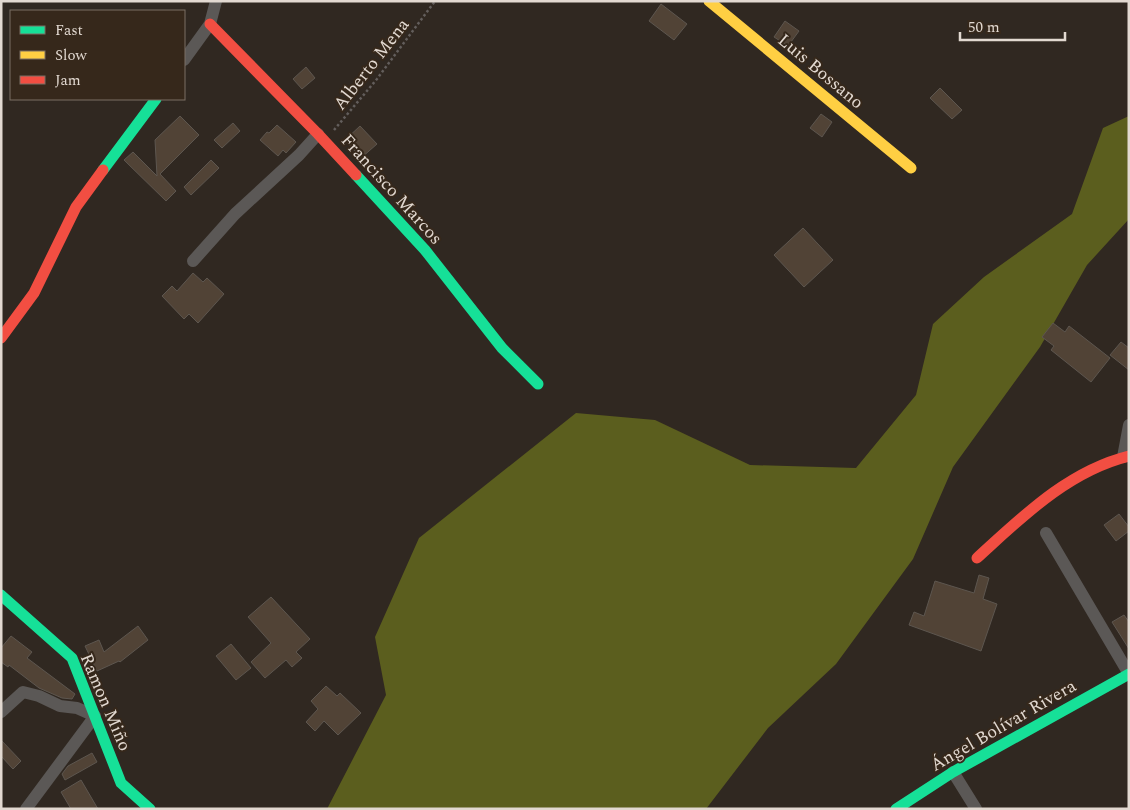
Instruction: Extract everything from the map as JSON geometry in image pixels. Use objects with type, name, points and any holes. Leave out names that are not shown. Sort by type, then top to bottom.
[{"type":"street","points":[[185,59],[210,24],[216,1]]},
{"type":"street","name":"Luis Bossano","points":[[709,1],[911,168]]},
{"type":"street","name":"Francisco Marcos","points":[[210,24],[322,138],[425,250],[502,348],[538,384]]},
{"type":"street","points":[[1,338],[34,293],[76,207],[155,100]]},
{"type":"street","points":[[193,261],[235,214],[299,155],[322,138]]},
{"type":"street","points":[[976,558],[1025,515],[1093,467],[1126,457],[1129,426]]},
{"type":"street","points":[[1046,534],[1129,674]]},
{"type":"street","name":"Ramon Miño","points":[[1,595],[72,658],[121,782],[150,809]]},
{"type":"street","name":"Ángel Bolívar Rivera","points":[[896,809],[953,772],[1129,674]]},
{"type":"street","points":[[1,712],[23,692],[39,696],[60,706],[77,708],[95,716],[26,809]]},
{"type":"street","points":[[953,772],[976,809]]},
{"type":"path","name":"Alberto Mena","points":[[322,138],[377,79],[435,1]]},
{"type":"shaded area","points":[[1129,116],[1129,219],[1087,265],[1040,347],[953,467],[913,559],[836,664],[768,728],[706,809],[327,809],[386,695],[375,637],[419,538],[576,413],[655,420],[750,465],[856,468],[916,395],[933,324],[984,277],[1072,214],[1103,128]]},
{"type":"building","points":[[661,4],[687,24],[674,40],[649,21]]},
{"type":"building","points":[[785,21],[799,31],[788,46],[774,37]]},
{"type":"building","points":[[306,67],[315,78],[302,89],[293,79]]},
{"type":"building","points":[[940,88],[962,110],[952,119],[930,98]]},
{"type":"building","points":[[821,114],[832,122],[822,137],[810,128]]},
{"type":"building","points":[[180,116],[199,135],[160,174],[176,191],[166,201],[124,160],[133,152],[157,176],[155,140]]},
{"type":"building","points":[[233,123],[240,131],[222,148],[214,140]]},
{"type":"building","points":[[277,125],[296,142],[286,153],[283,150],[278,156],[260,140]]},
{"type":"building","points":[[360,126],[377,144],[361,158],[345,140]]},
{"type":"building","points":[[211,160],[219,168],[191,195],[184,187]]},
{"type":"building","points":[[803,228],[833,260],[804,287],[774,255]]},
{"type":"building","points":[[193,273],[203,282],[207,278],[224,294],[198,323],[189,314],[184,319],[162,296],[172,286],[177,291]]},
{"type":"building","points":[[1053,323],[1065,332],[1069,326],[1110,358],[1091,382],[1051,350],[1054,346],[1042,337]]},
{"type":"building","points":[[1121,342],[1129,348],[1129,370],[1110,355]]},
{"type":"building","points":[[1119,514],[1129,527],[1129,531],[1116,541],[1104,525]]},
{"type":"building","points":[[979,575],[989,578],[983,599],[997,604],[981,651],[909,625],[914,612],[924,616],[935,581],[974,593]]},
{"type":"building","points":[[271,597],[310,639],[296,652],[302,658],[292,667],[286,660],[265,678],[251,662],[271,643],[248,617]]},
{"type":"building","points":[[1124,615],[1129,622],[1129,649],[1112,622]]},
{"type":"building","points":[[138,626],[148,640],[120,662],[97,671],[85,646],[99,640],[104,652]]},
{"type":"building","points":[[11,636],[32,652],[27,658],[75,694],[72,699],[62,698],[39,688],[9,665],[8,667],[1,662],[1,648]]},
{"type":"building","points":[[231,644],[251,668],[236,680],[216,656]]},
{"type":"building","points":[[326,686],[337,696],[340,693],[361,713],[338,735],[324,721],[315,731],[306,722],[318,709],[311,701]]},
{"type":"building","points":[[1,740],[21,761],[13,769],[1,756]]},
{"type":"building","points":[[92,753],[97,762],[65,780],[62,774],[68,766]]},
{"type":"building","points":[[81,780],[98,809],[71,809],[61,792]]},
{"type":"traffic: fast","points":[[103,170],[155,100]]},
{"type":"traffic: fast","points":[[356,175],[425,250],[502,348],[538,384]]},
{"type":"traffic: fast","points":[[1,595],[72,658],[121,783],[150,809]]},
{"type":"traffic: fast","points":[[896,809],[953,772],[1129,674]]},
{"type":"traffic: slow","points":[[709,1],[911,168]]},
{"type":"traffic: jam","points":[[210,24],[356,175]]},
{"type":"traffic: jam","points":[[1,338],[34,293],[76,207],[103,170]]},
{"type":"traffic: jam","points":[[977,558],[1047,497],[1066,484],[1086,472],[1129,456]]}]
